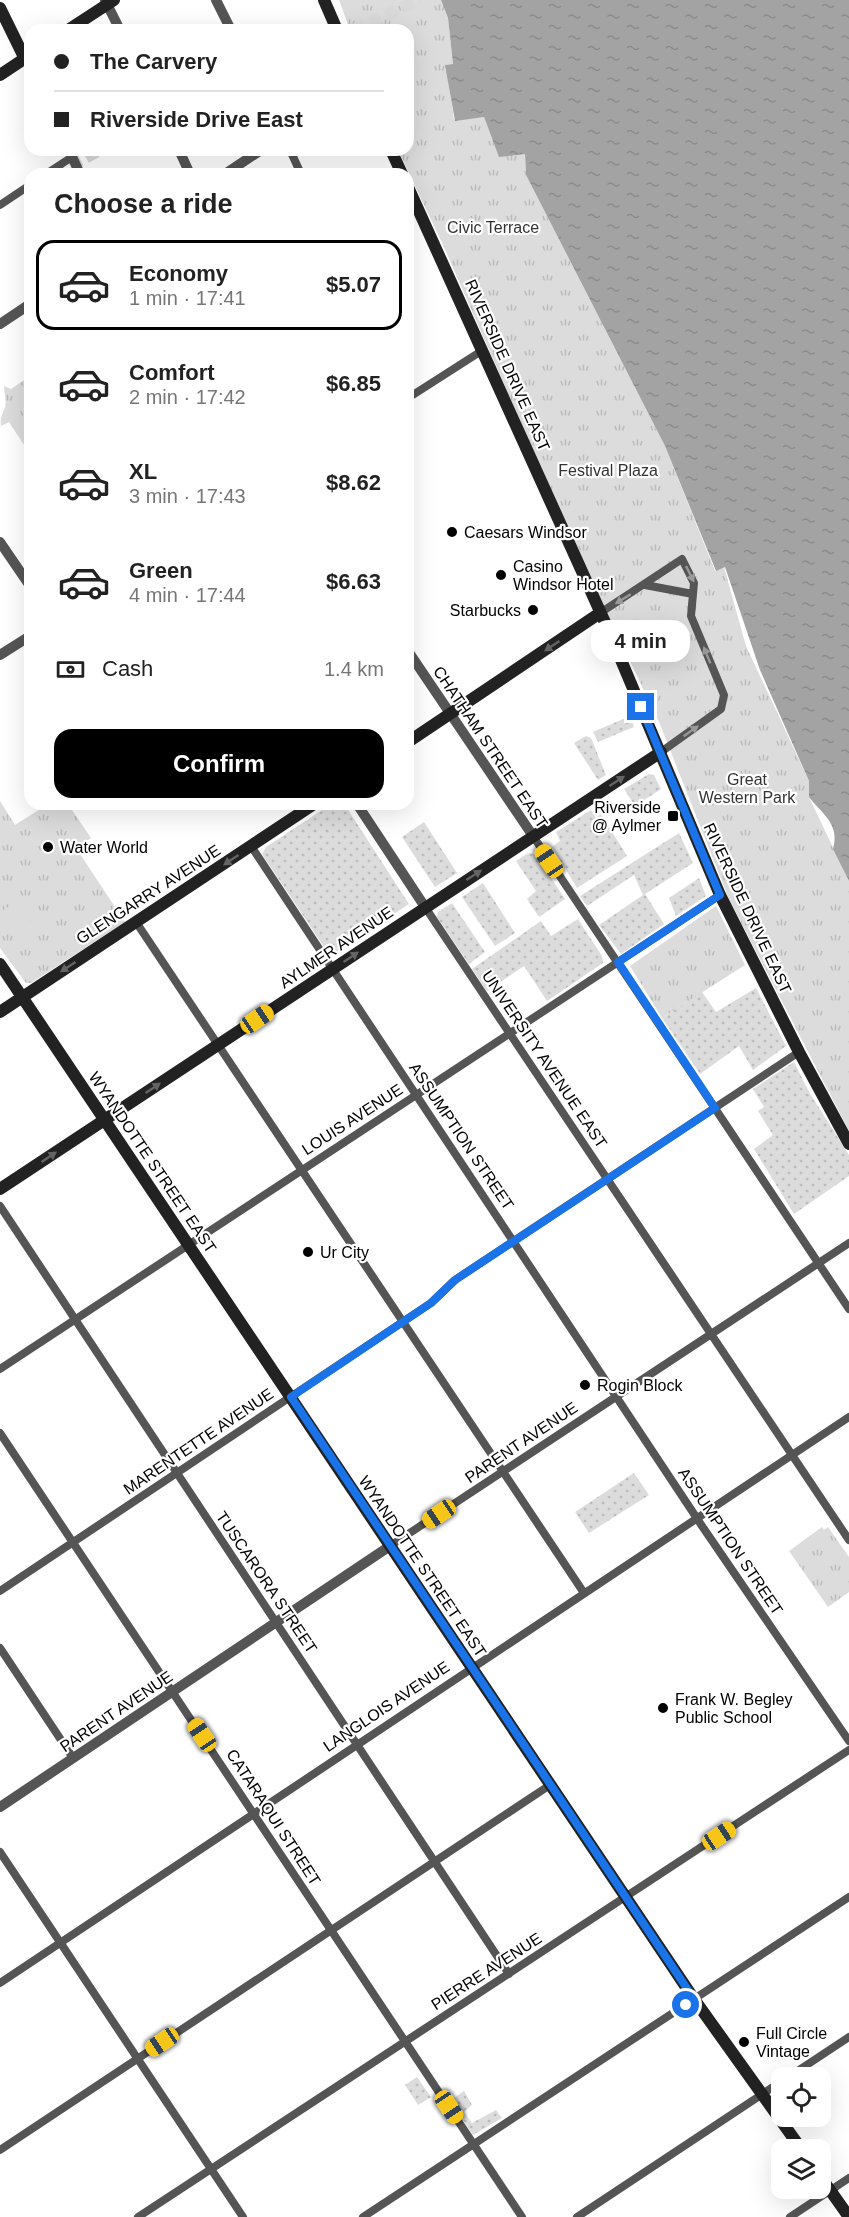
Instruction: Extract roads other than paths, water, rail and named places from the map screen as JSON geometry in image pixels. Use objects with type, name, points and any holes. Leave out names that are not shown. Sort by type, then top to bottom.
[{"type":"main road","points":[[324,0],[334,24]]},
{"type":"main road","points":[[77,24],[109,2]]},
{"type":"main road","points":[[0,8],[24,53]]},
{"type":"main road","points":[[0,75],[24,63]]},
{"type":"main road","name":"RIVERSIDE DRIVE EAST","points":[[414,200],[600,613],[720,895],[799,1052],[849,1144]]},
{"type":"main road","points":[[414,738],[600,613]]},
{"type":"main road","name":"AYLMER AVENUE","points":[[0,1189],[661,752]]},
{"type":"main road","name":"GLENGARRY AVENUE","points":[[0,1012],[305,810]]},
{"type":"main road","name":"WYANDOTTE STREET EAST","points":[[0,964],[694,1999],[793,2139]]},
{"type":"main road","points":[[831,2191],[849,2217]]},
{"type":"street","points":[[216,0],[228,24]]},
{"type":"street","points":[[109,2],[118,24]]},
{"type":"street","points":[[53,168],[68,156]]},
{"type":"street","points":[[234,168],[252,156]]},
{"type":"street","points":[[0,205],[24,189]]},
{"type":"street","points":[[0,324],[24,308]]},
{"type":"street","points":[[414,394],[483,350]]},
{"type":"street","points":[[0,542],[24,577]]},
{"type":"street","points":[[600,613],[682,559],[694,583],[692,616],[724,695],[721,710],[661,752]]},
{"type":"street","points":[[645,585],[693,594]]},
{"type":"street","points":[[0,655],[24,640]]},
{"type":"street","name":"CHATHAM STREET EAST","points":[[414,660],[849,1309]]},
{"type":"street","name":"UNIVERSITY AVENUE EAST","points":[[361,810],[849,1540]]},
{"type":"street","name":"ASSUMPTION STREET","points":[[251,846],[616,1396],[849,1741]]},
{"type":"street","name":"LOUIS AVENUE","points":[[0,1369],[720,895]]},
{"type":"street","points":[[136,922],[584,1593]]},
{"type":"street","name":"MARENTETTE AVENUE","points":[[0,1591],[431,1303],[455,1280],[799,1052]]},
{"type":"street","name":"TUSCARORA STREET","points":[[0,1206],[509,1974]]},
{"type":"street","name":"PARENT AVENUE","points":[[0,1807],[849,1243]]},
{"type":"street","name":"LANGLOIS AVENUE","points":[[0,1983],[849,1417]]},
{"type":"street","name":"CATARAQUI STREET","points":[[0,1433],[522,2217]]},
{"type":"street","points":[[1,1651],[73,1758]]},
{"type":"street","name":"PIERRE AVENUE","points":[[138,2217],[849,1750]]},
{"type":"street","points":[[0,2150],[550,1785]]},
{"type":"street","points":[[0,1852],[243,2217]]},
{"type":"street","points":[[363,2217],[849,1897]]},
{"type":"street","points":[[804,2067],[849,2037]]},
{"type":"street","points":[[577,2217],[771,2089]]},
{"type":"street","points":[[831,2189],[849,2178]]},
{"type":"street","points":[[789,2217],[816,2199]]},
{"type":"water","points":[[441,0],[849,0],[849,881],[833,849],[835,840],[832,826],[809,797],[809,781],[760,670],[725,567],[716,571],[665,446],[526,175],[525,154],[499,157],[484,117],[455,121],[445,65],[453,64],[448,18]]},
{"type":"tunnel","points":[[366,24],[420,0]]},
{"type":"tunnel","points":[[66,168],[88,156]]},
{"type":"place","name":"Caesars Windsor","points":[[452,532]]},
{"type":"place","name":"Casino Windsor Hotel","points":[[501,575]]},
{"type":"place","name":"Starbucks","points":[[533,610]]},
{"type":"place","name":"Riverside @ Aylmer","points":[[673,816]]},
{"type":"place","name":"Water World","points":[[48,847]]},
{"type":"place","name":"Ur City","points":[[308,1252]]},
{"type":"place","name":"Rogin Block","points":[[585,1385]]},
{"type":"place","name":"Frank W. Begley Public School","points":[[663,1708]]},
{"type":"place","name":"Full Circle Vintage","points":[[744,2042]]},
{"type":"park label","name":"Civic Terrace","points":[[493,227]]},
{"type":"park label","name":"Festival Plaza","points":[[608,470]]},
{"type":"park label","name":"Great Western Park","points":[[747,788]]}]
